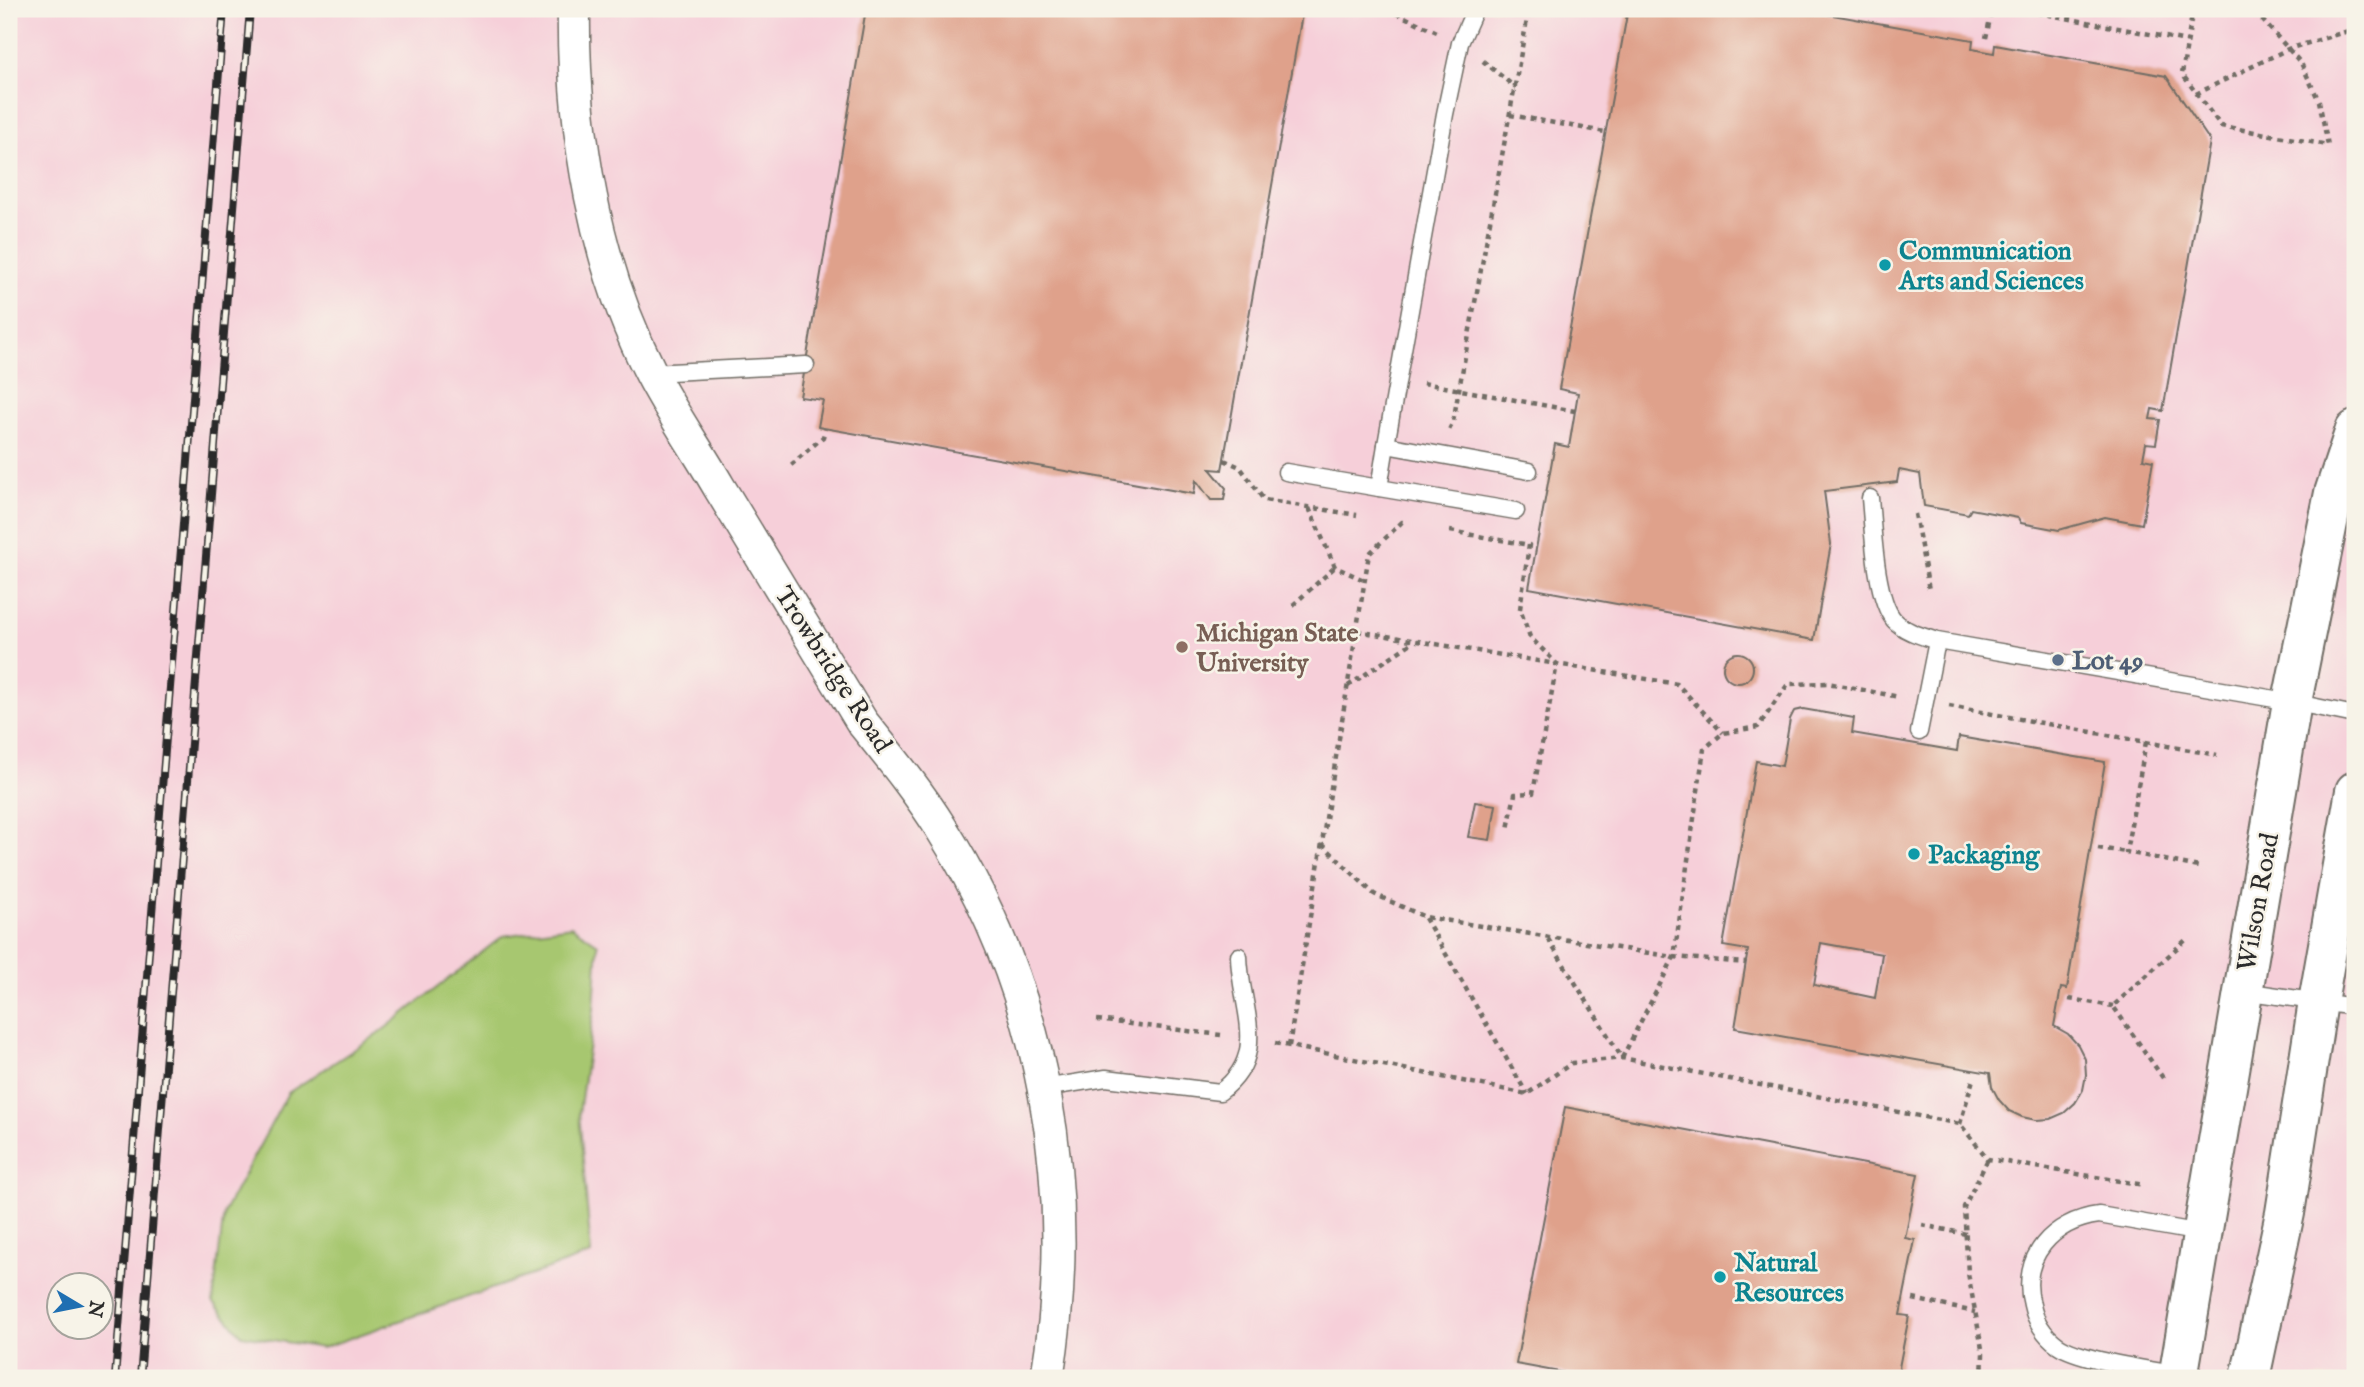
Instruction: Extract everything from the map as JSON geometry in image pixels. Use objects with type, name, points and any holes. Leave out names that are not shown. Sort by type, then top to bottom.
[{"type":"street","name":"Trowbridge Road","points":[[574,9],[573,54],[587,178],[603,244],[624,310],[651,373],[862,722],[904,774],[942,829],[974,888],[1019,994],[1044,1088],[1054,1152],[1059,1216],[1059,1280],[1048,1378]]},
{"type":"street","name":"Wilson Road","points":[[2178,1377],[2292,702],[2334,493],[2355,430]]},
{"type":"street","points":[[2250,1378],[2285,1213],[2355,791]]},
{"type":"lane","points":[[1379,488],[1445,114],[1460,43],[1475,9]]},
{"type":"lane","points":[[651,373],[806,365]]},
{"type":"lane","points":[[1386,445],[1529,471]]},
{"type":"lane","points":[[1286,472],[1516,511]]},
{"type":"lane","points":[[1870,498],[1882,598],[1894,620],[1913,633],[1937,641],[2355,715]]},
{"type":"lane","points":[[1919,732],[1937,641]]},
{"type":"lane","points":[[1044,1088],[1106,1078],[1220,1092],[1233,1082],[1241,1071],[1250,1038],[1250,1017],[1240,980],[1239,957]]},
{"type":"lane","points":[[2242,990],[2355,1007]]},
{"type":"lane","points":[[2178,1377],[2072,1353],[2056,1344],[2043,1331],[2034,1315],[2029,1297],[2029,1279],[2033,1261],[2053,1233],[2082,1217],[2099,1215],[2201,1233]]},
{"type":"path","points":[[1986,38],[1992,9]]},
{"type":"path","points":[[2018,9],[2187,41]]},
{"type":"path","points":[[2193,9],[2182,74],[2221,126],[2328,145],[2319,102],[2301,63],[2256,13],[2247,9]]},
{"type":"path","points":[[2196,94],[2288,49],[2355,29]]},
{"type":"path","points":[[1510,115],[1605,132]]},
{"type":"path","points":[[1398,379],[1575,411]]},
{"type":"path","points":[[791,465],[823,437],[825,429]]},
{"type":"path","points":[[1309,507],[1335,567],[1364,580]]},
{"type":"path","points":[[1915,514],[1929,590]]},
{"type":"path","points":[[1289,1046],[1369,554],[1402,522],[1415,525]]},
{"type":"path","points":[[1440,529],[1529,545],[1520,609],[1530,637],[1557,664]]},
{"type":"path","points":[[1293,605],[1335,567]]},
{"type":"path","points":[[1357,631],[1677,684],[1723,733]]},
{"type":"path","points":[[1348,687],[1414,641]]},
{"type":"path","points":[[1508,829],[1515,794],[1533,793],[1557,664]]},
{"type":"path","points":[[1622,1058],[1674,957],[1703,749],[1723,733],[1758,727],[1788,684],[1828,683],[2217,755]]},
{"type":"path","points":[[2126,852],[2146,742]]},
{"type":"path","points":[[1322,844],[1374,894],[1425,917],[1674,957],[1746,963]]},
{"type":"path","points":[[2098,848],[2199,867]]},
{"type":"path","points":[[1425,917],[1527,1094]]},
{"type":"path","points":[[1547,938],[1622,1058]]},
{"type":"path","points":[[2113,1006],[2188,938]]},
{"type":"path","points":[[2069,999],[2113,1006],[2163,1079]]},
{"type":"path","points":[[1097,1020],[1250,1038],[1527,1094],[1572,1063],[1622,1058],[1960,1124],[1988,1159],[2144,1185]]},
{"type":"path","points":[[1960,1124],[1974,1076]]},
{"type":"path","points":[[1982,1378],[1983,1354],[1968,1273],[1964,1207],[1988,1159]]},
{"type":"path","points":[[1922,1225],[1966,1234]]},
{"type":"path","points":[[1913,1299],[1975,1312]]},
{"type":"shaded area","name":"Michigan State University","points":[[9,9],[2355,9],[2355,1378],[9,1378]]},
{"type":"green space","points":[[571,926],[598,944],[594,1009],[579,1113],[591,1254],[322,1348],[242,1335],[213,1302],[224,1212],[288,1093],[378,1034],[503,936]]},
{"type":"building","points":[[866,9],[1303,9],[1222,470],[1210,469],[1226,488],[1224,500],[1211,500],[1196,480],[1194,494],[818,427],[823,400],[800,397]]},
{"type":"building","name":"Communication Arts and Sciences","points":[[1628,9],[1799,9],[1973,40],[1972,49],[1994,53],[1995,45],[2166,76],[2210,141],[2163,411],[2152,409],[2150,419],[2160,420],[2156,444],[2146,443],[2143,459],[2153,461],[2142,524],[2105,517],[2059,530],[2021,523],[2018,518],[1971,509],[1968,514],[1924,506],[1920,474],[1899,470],[1897,482],[1824,491],[1831,544],[1814,640],[1529,588],[1555,444],[1569,447],[1578,393],[1559,389]]},
{"type":"building","points":[[1738,653],[1748,658],[1753,668],[1748,678],[1738,683],[1728,678],[1723,668],[1728,658]]},
{"type":"building","name":"Packaging","points":[[1803,709],[1854,718],[1852,733],[1957,751],[1959,737],[2105,762],[2067,989],[2061,988],[2054,1026],[2068,1034],[2085,1059],[2083,1090],[2075,1103],[2064,1113],[2050,1119],[2036,1120],[2009,1111],[1992,1087],[1990,1073],[1735,1028],[1748,950],[1723,946],[1756,761],[1782,766],[1790,719],[1794,711]],"holes":[[[1821,943],[1882,954],[1875,998],[1814,985]]]},
{"type":"building","points":[[1475,802],[1496,805],[1490,840],[1468,837]]},
{"type":"building","name":"Natural Resources","points":[[1565,1107],[1918,1174],[1905,1238],[1915,1240],[1900,1315],[1909,1316],[1897,1378],[1592,1378],[1516,1364]]},
{"type":"railway","points":[[115,1378],[224,9]]},
{"type":"railway","points":[[140,1378],[250,9]]},
{"type":"place","name":"Communication Arts and Sciences","points":[[1885,265]]},
{"type":"place","name":"Michigan State University","points":[[1182,647]]},
{"type":"place","name":"Lot 49","points":[[2058,660]]},
{"type":"place","name":"Packaging","points":[[1914,854]]},
{"type":"place","name":"Natural Resources","points":[[1720,1277]]}]
